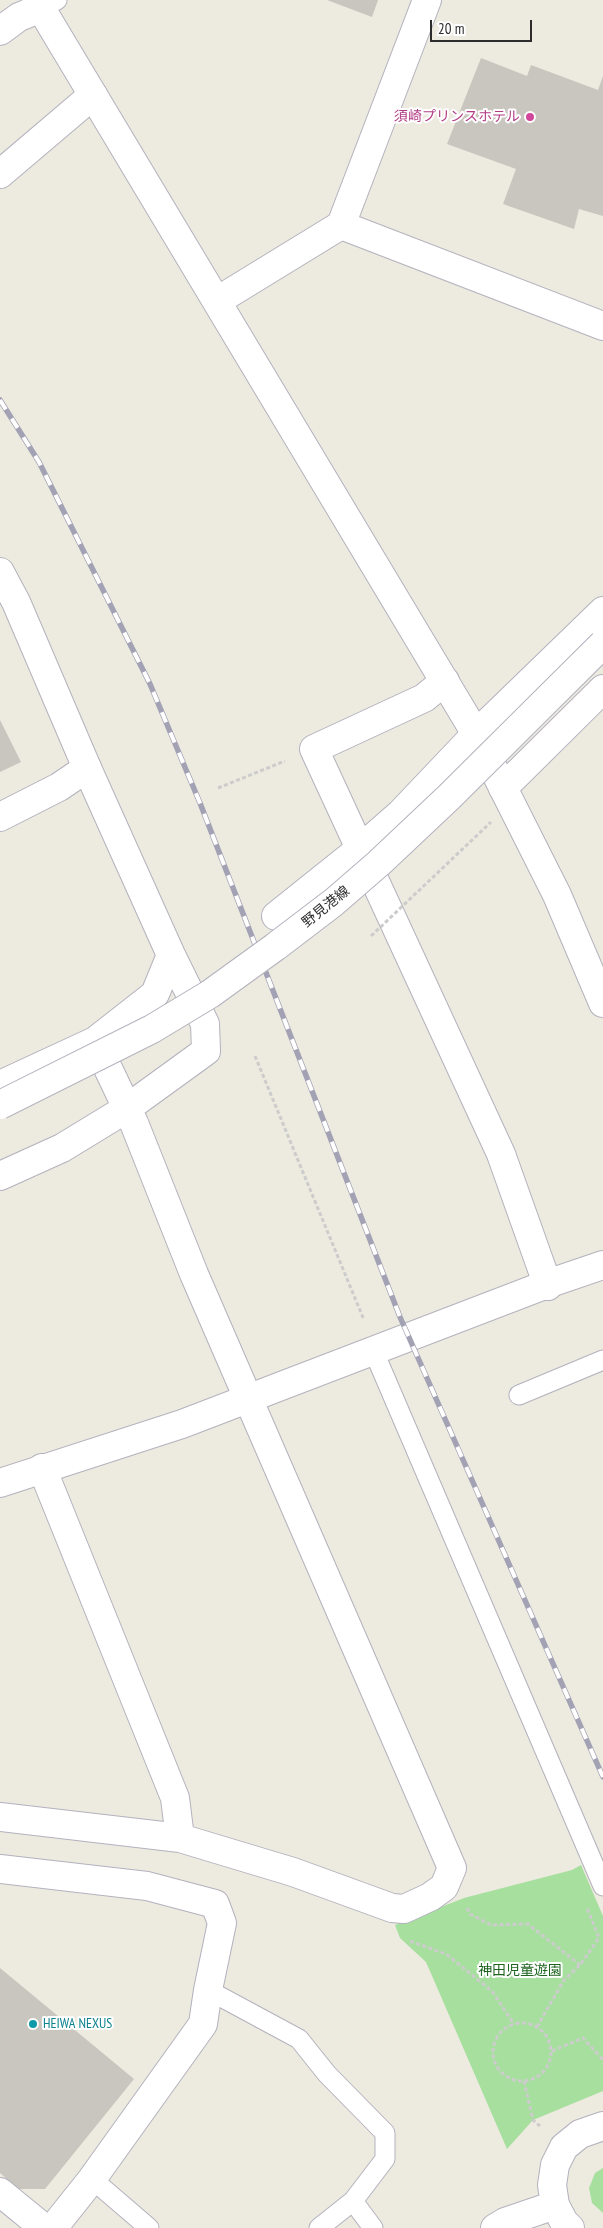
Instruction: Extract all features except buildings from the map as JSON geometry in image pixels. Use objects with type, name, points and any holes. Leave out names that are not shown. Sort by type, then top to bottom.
[{"type":"street","points":[[217,301],[341,225],[427,0]]},
{"type":"street","points":[[0,31],[19,17],[45,3],[93,95],[476,734],[557,896],[603,1003]]},
{"type":"street","points":[[0,174],[93,95]]},
{"type":"street","points":[[341,225],[603,326]]},
{"type":"street","points":[[0,572],[16,602],[170,955],[205,1024],[206,1051],[126,1108],[62,1148],[0,1176]]},
{"type":"street","points":[[276,916],[361,848],[401,813],[476,734],[603,611]]},
{"type":"street","name":"野見港線","points":[[0,1105],[152,1029],[210,994],[297,930],[379,863],[449,797],[603,644]]},
{"type":"street","points":[[445,681],[424,698],[314,750],[501,1154],[548,1286]]},
{"type":"street","points":[[503,788],[603,689]]},
{"type":"street","points":[[0,817],[59,787],[87,768]]},
{"type":"street","points":[[0,1085],[95,1041],[155,994],[170,955]]},
{"type":"street","points":[[0,1816],[180,1838],[293,1872],[392,1908],[404,1909],[430,1897],[444,1887],[452,1868],[194,1274],[126,1108],[95,1041]]},
{"type":"street","points":[[0,1483],[182,1424],[248,1397],[370,1340],[548,1286],[550,1283],[603,1265]]},
{"type":"street","points":[[42,1468],[175,1798],[180,1838]]},
{"type":"street","points":[[2,1875],[147,1886],[215,1904],[222,1923],[203,2024],[92,2179],[53,2228]]},
{"type":"street","points":[[570,2228],[564,2222],[555,2205],[552,2185],[555,2165],[564,2147],[580,2134],[603,2126]]},
{"type":"street","points":[[0,2192],[44,2228]]},
{"type":"street","points":[[495,2228],[505,2222],[555,2205]]},
{"type":"lane","points":[[370,1340],[603,1886]]},
{"type":"lane","points":[[519,1394],[603,1360]]},
{"type":"lane","points":[[208,1990],[299,2039],[327,2074],[385,2133],[386,2159],[353,2201],[319,2228]]},
{"type":"lane","points":[[92,2179],[148,2228]]},
{"type":"lane","points":[[353,2201],[373,2228]]},
{"type":"path","points":[[218,788],[314,750]]},
{"type":"path","points":[[372,936],[491,822]]},
{"type":"path","points":[[255,1056],[370,1340]]},
{"type":"path","points":[[537,2027],[564,1980],[580,1965],[599,1938],[586,1904]]},
{"type":"path","points":[[467,1906],[470,1914],[491,1925],[528,1924],[580,1965]]},
{"type":"path","points":[[410,1941],[446,1954],[492,1991],[514,2024]]},
{"type":"path","points":[[514,2024],[530,2024],[537,2027],[544,2033],[552,2051],[546,2070],[538,2076],[524,2081],[510,2078],[502,2073],[496,2064],[494,2055],[494,2045],[498,2036],[505,2028],[514,2024]]},
{"type":"path","points":[[552,2051],[583,2038],[603,2060]]},
{"type":"path","points":[[524,2081],[533,2120]]},
{"type":"green space","name":"神田児童遊園","points":[[581,1865],[603,1916],[603,2091],[533,2120],[507,2149],[426,1962],[400,1938],[395,1925],[464,1898],[572,1870]]},
{"type":"green space","points":[[603,2168],[603,2213],[592,2203],[589,2188],[595,2173]]},
{"type":"railway","points":[[0,400],[39,462],[150,684],[200,803],[400,1317],[603,1777]]},
{"type":"place","name":"須崎プリンスホテル","points":[[530,117]]},
{"type":"place","name":"HEIWA NEXUS","points":[[33,2024]]}]
